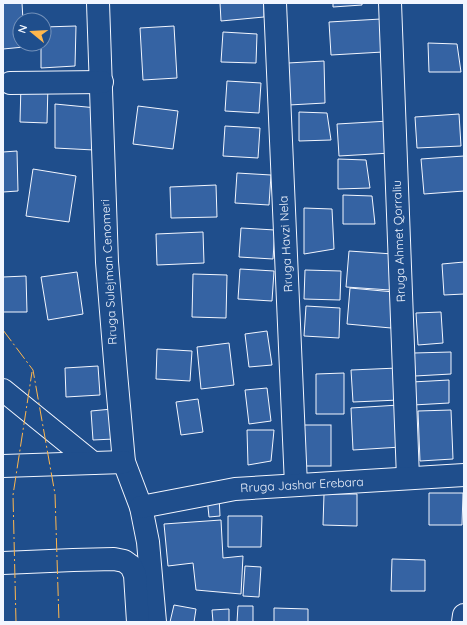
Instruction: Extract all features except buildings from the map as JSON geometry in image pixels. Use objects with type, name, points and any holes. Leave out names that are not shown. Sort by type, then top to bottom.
[{"type":"street","name":"Rruga Sulejman Cenomeri","points":[[98,3],[102,82],[107,262],[124,462],[141,507],[148,542],[155,622]]},
{"type":"street","name":"Rruga Havzi Nela","points":[[275,3],[296,485]]},
{"type":"street","name":"Rruga Ahmet Qorraliu","points":[[390,3],[408,478]]},
{"type":"street","points":[[10,83],[102,82]]},
{"type":"street","points":[[3,390],[94,463]]},
{"type":"street","points":[[3,466],[124,462]]},
{"type":"street","name":"Rruga Jashar Erebara","points":[[141,507],[235,488],[464,475]]},
{"type":"street","points":[[3,563],[87,559],[114,559],[124,561],[131,566],[135,575],[138,622]]},
{"type":"street","points":[[464,614],[464,622]]},
{"type":"power","points":[[3,330],[33,370],[55,494],[59,622]]},
{"type":"power","points":[[16,622],[13,495],[32,372]]}]
